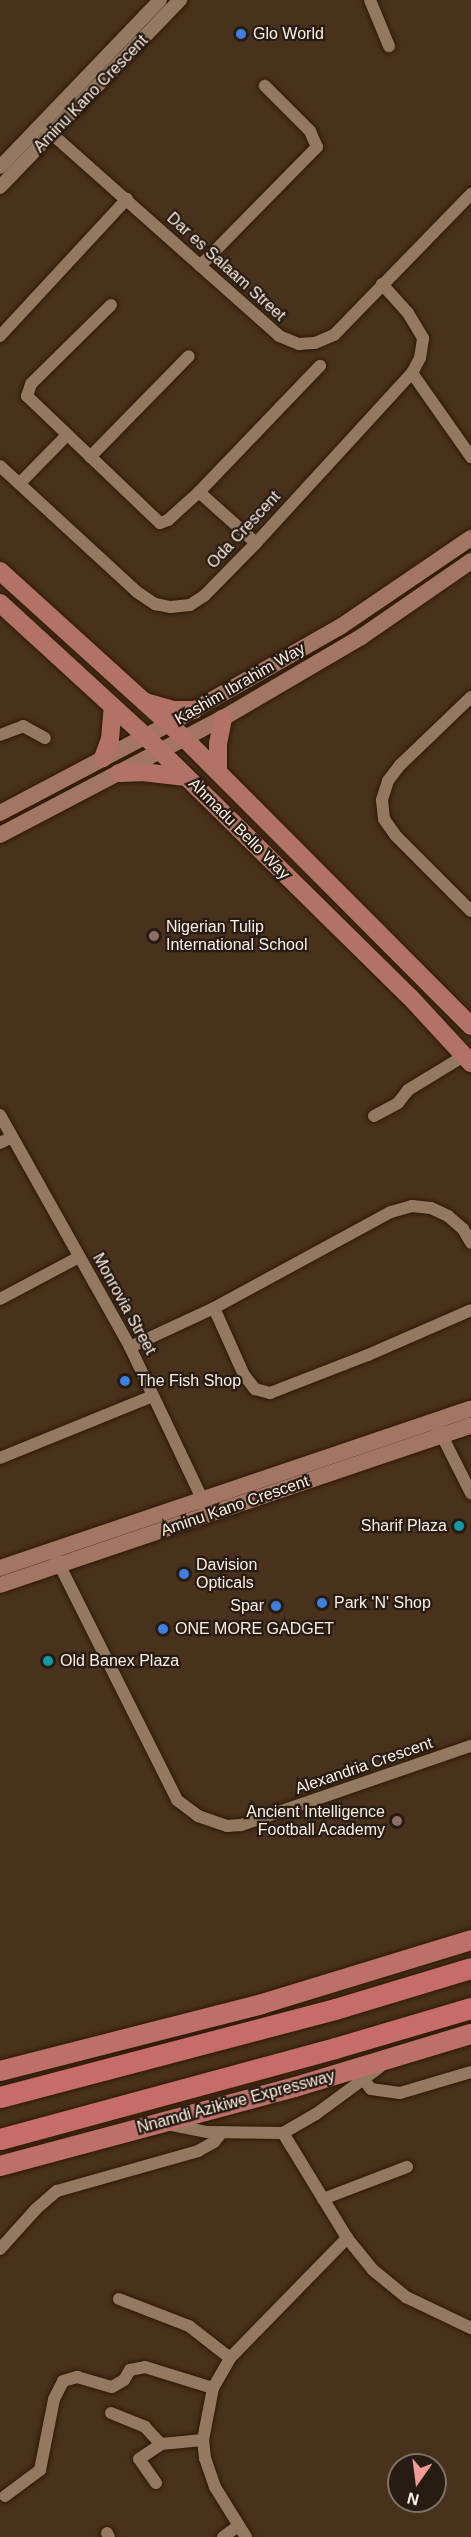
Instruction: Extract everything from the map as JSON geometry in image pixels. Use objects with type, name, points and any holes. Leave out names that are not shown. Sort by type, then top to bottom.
[{"type":"highway","points":[[0,2071],[262,2004],[471,1940]]},
{"type":"highway","points":[[0,2097],[324,2012],[466,1967]]},
{"type":"highway","name":"Nnamdi Azikiwe Expressway","points":[[0,2139],[335,2049],[471,2008]]},
{"type":"highway","name":"Nnamdi Azikiwe Expressway","points":[[0,2166],[389,2061],[471,2034]]},
{"type":"main road","name":"Kashim Ibrahim Way","points":[[0,813],[169,724],[340,627],[471,538]]},
{"type":"main road","name":"Kashim Ibrahim Way","points":[[0,835],[185,739],[361,638],[471,561]]},
{"type":"main road","name":"Ahmadu Bello Way","points":[[0,571],[185,739],[471,1026]]},
{"type":"main road","name":"Ahmadu Bello Way","points":[[0,603],[145,736],[410,997],[468,1059]]},
{"type":"main road","points":[[143,701],[173,710],[194,710]]},
{"type":"main road","points":[[103,758],[110,739],[113,707]]},
{"type":"main road","points":[[218,772],[218,744],[223,718]]},
{"type":"main road","points":[[118,773],[142,772],[186,777]]},
{"type":"main road","name":"Aminu Kano Crescent","points":[[0,1585],[209,1515],[438,1429],[471,1408]]},
{"type":"main road","name":"Aminu Kano Crescent","points":[[0,1568],[202,1498],[438,1429],[471,1426]]},
{"type":"street","name":"Aminu Kano Crescent","points":[[0,167],[160,0]]},
{"type":"street","name":"Aminu Kano Crescent","points":[[0,187],[180,0]]},
{"type":"street","points":[[370,0],[389,46]]},
{"type":"street","points":[[200,266],[317,147],[310,131],[265,86]]},
{"type":"street","name":"Dar es Salaam Street","points":[[42,125],[279,336],[298,344],[315,343],[334,335],[471,194]]},
{"type":"street","points":[[0,336],[127,199]]},
{"type":"street","name":"Oda Crescent","points":[[0,466],[137,592],[155,604],[171,607],[190,605],[204,596],[256,543],[412,373],[420,357],[423,338],[408,313],[382,284]]},
{"type":"street","points":[[111,305],[31,384],[27,396],[160,523],[168,520],[199,492],[320,366]]},
{"type":"street","points":[[90,457],[189,356]]},
{"type":"street","points":[[412,373],[471,457]]},
{"type":"street","points":[[20,483],[67,435]]},
{"type":"street","points":[[199,492],[256,543]]},
{"type":"street","points":[[470,909],[395,835],[384,819],[382,800],[388,781],[400,765],[471,697]]},
{"type":"street","points":[[0,735],[23,726],[45,738]]},
{"type":"street","points":[[374,1116],[398,1102],[408,1090],[468,1059]]},
{"type":"street","name":"Monrovia Street","points":[[0,1115],[130,1347],[209,1515]]},
{"type":"street","points":[[0,1143],[12,1137]]},
{"type":"street","points":[[130,1347],[214,1308],[391,1212],[412,1206],[430,1208],[448,1216],[463,1229],[471,1243]]},
{"type":"street","points":[[0,1299],[79,1257]]},
{"type":"street","points":[[214,1308],[244,1375],[255,1389],[270,1393],[368,1355],[471,1310]]},
{"type":"street","points":[[0,1458],[153,1396]]},
{"type":"street","points":[[438,1429],[471,1493]]},
{"type":"street","name":"Alexandria Crescent","points":[[51,1549],[177,1800],[198,1816],[226,1826],[241,1825],[471,1746]]},
{"type":"street","points":[[160,2122],[222,2132],[283,2133],[316,2114],[389,2061]]},
{"type":"street","points":[[363,2079],[371,2089],[400,2093],[471,2072]]},
{"type":"street","points":[[0,2249],[36,2209],[57,2191],[198,2151],[214,2142],[222,2132]]},
{"type":"street","points":[[283,2133],[347,2238],[390,2286],[423,2307],[471,2328]]},
{"type":"street","points":[[323,2199],[407,2167]]},
{"type":"street","points":[[246,2537],[215,2487],[203,2440],[213,2388],[230,2358],[347,2238]]},
{"type":"street","points":[[119,2299],[189,2326],[230,2358]]},
{"type":"street","points":[[5,2496],[40,2470],[54,2398],[63,2381],[77,2377],[112,2387],[124,2380],[130,2370],[145,2367],[213,2388]]},
{"type":"street","points":[[111,2413],[145,2427],[161,2444]]},
{"type":"street","points":[[156,2483],[139,2459],[161,2444],[203,2440]]},
{"type":"street","points":[[223,2537],[238,2526]]},
{"type":"place","name":"Glo World","points":[[241,34]]},
{"type":"place","name":"Nigerian Tulip International School","points":[[154,936]]},
{"type":"place","name":"The Fish Shop","points":[[125,1381]]},
{"type":"place","name":"Sharif Plaza","points":[[459,1526]]},
{"type":"place","name":"Davision Opticals","points":[[184,1574]]},
{"type":"place","name":"Park 'N' Shop","points":[[322,1603]]},
{"type":"place","name":"Spar","points":[[276,1606]]},
{"type":"place","name":"ONE MORE GADGET","points":[[163,1629]]},
{"type":"place","name":"Old Banex Plaza","points":[[48,1661]]},
{"type":"place","name":"Ancient Intelligence Football Academy","points":[[397,1821]]}]
